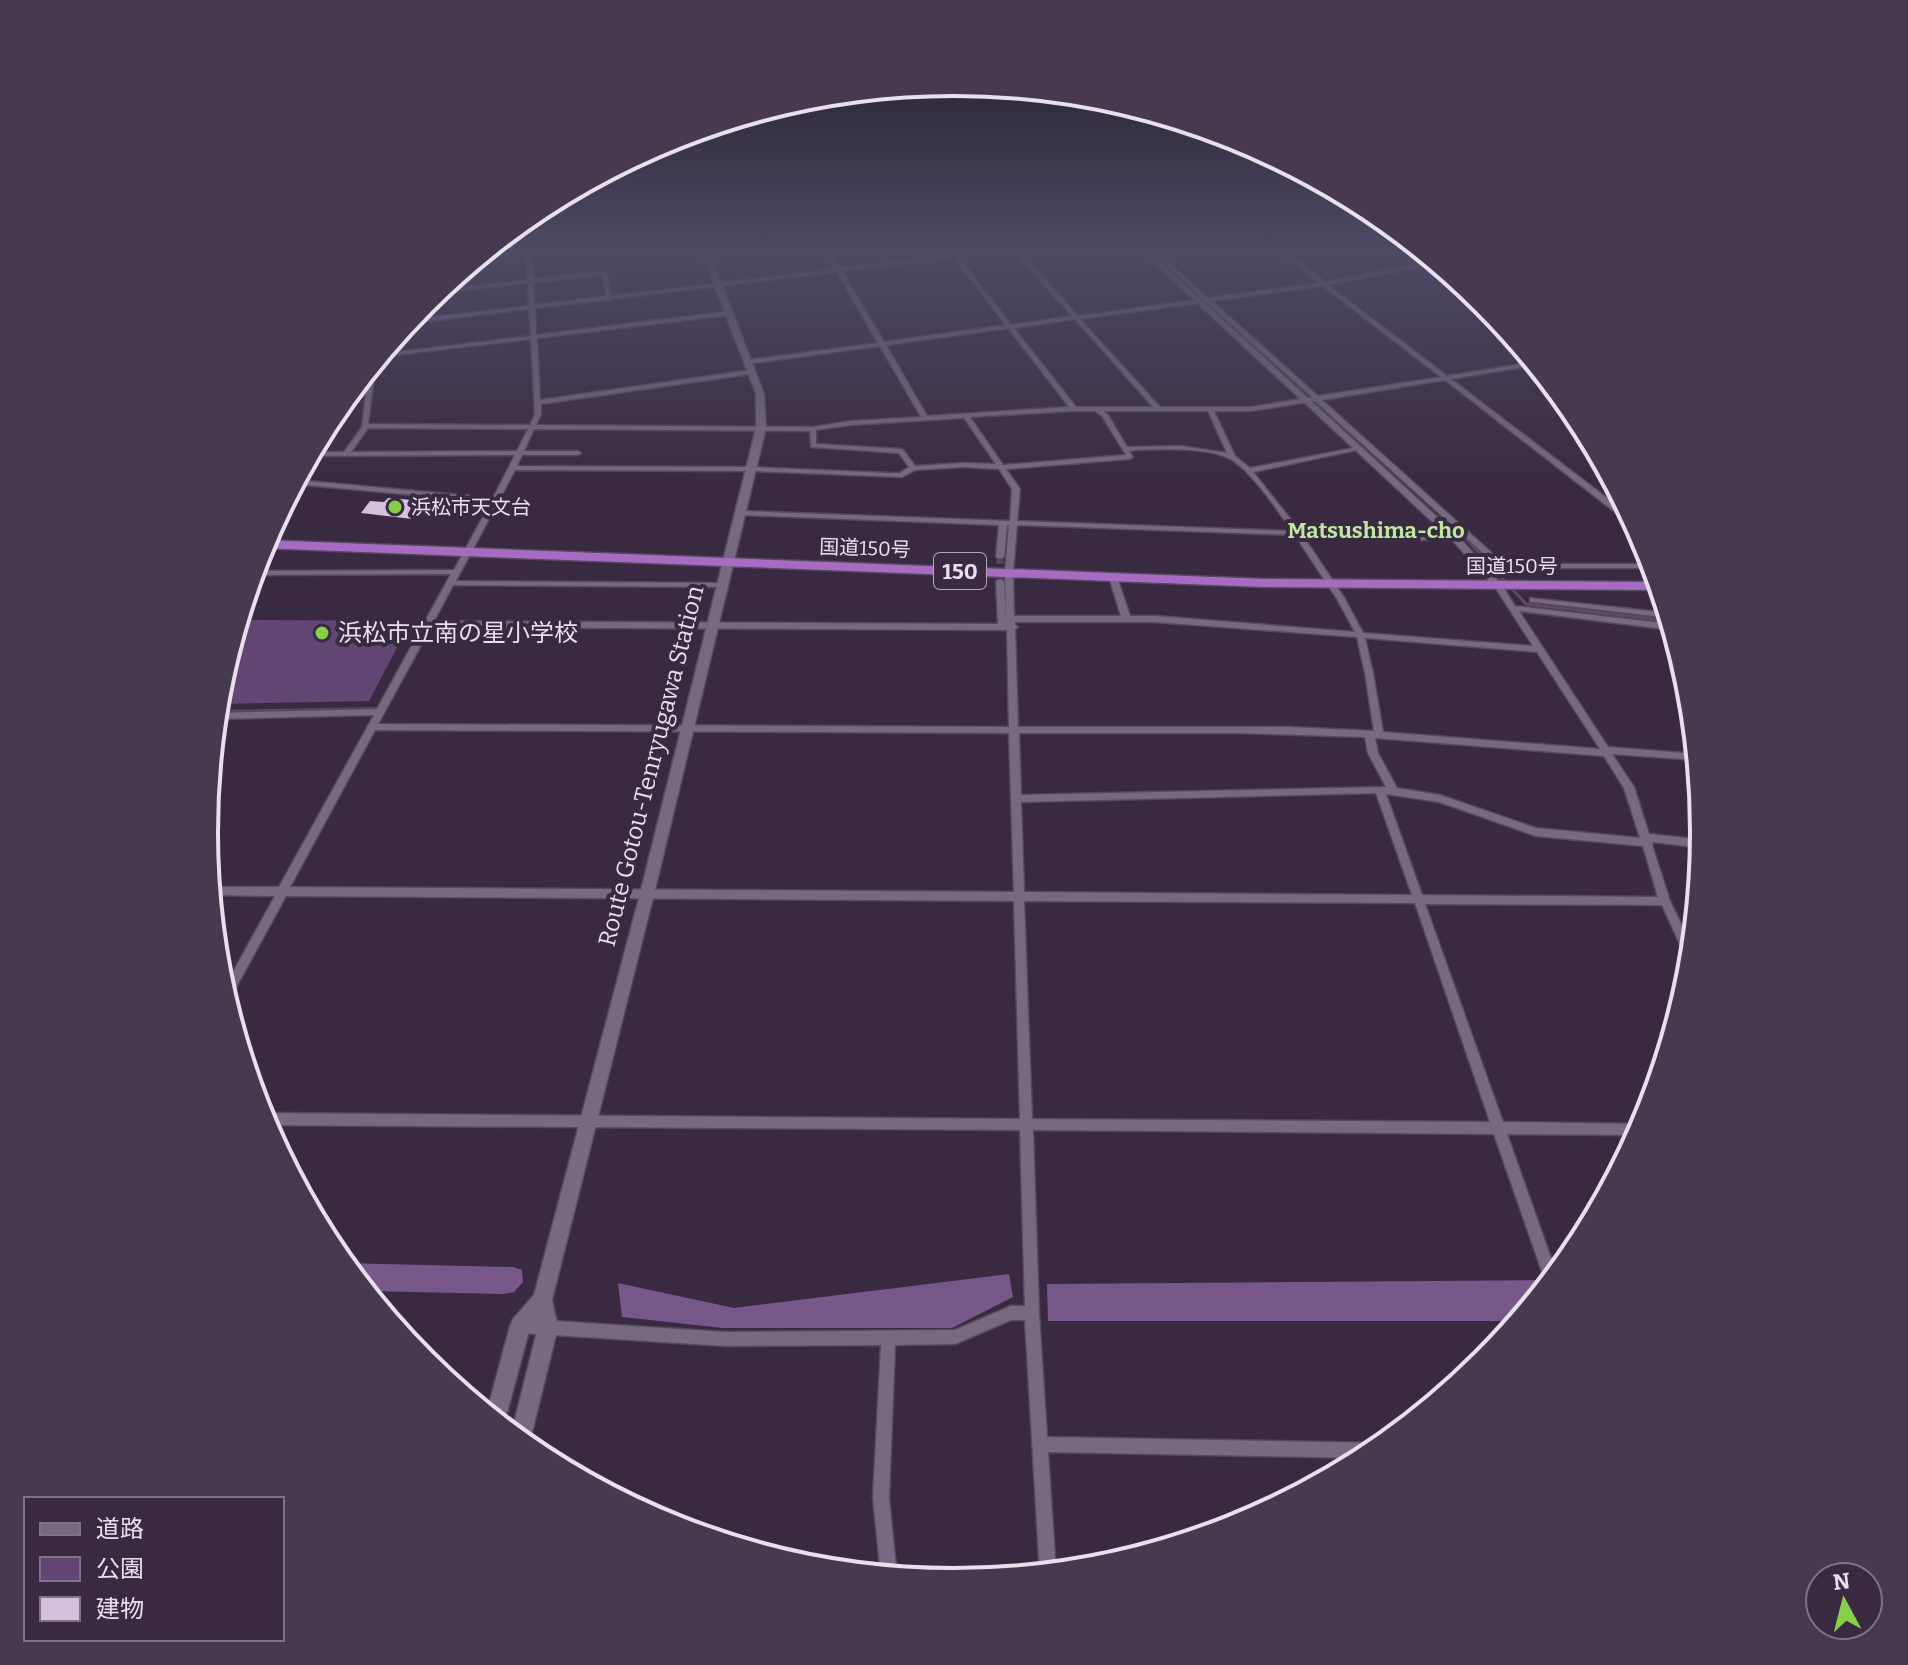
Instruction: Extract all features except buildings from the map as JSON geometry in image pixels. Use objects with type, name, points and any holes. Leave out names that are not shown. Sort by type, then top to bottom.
[{"type":"highway","name":"国道150号","points":[[277,545],[1005,577],[1499,587],[1647,586]]},
{"type":"main road","name":"Route Gotou-Tenryugawa Station","points":[[498,1410],[520,1326],[542,1300],[647,894],[761,428],[760,394],[735,326]]},
{"type":"main road","name":"Route Gotou-Tenryugawa Station","points":[[523,1429],[548,1327],[542,1300]]},
{"type":"street","points":[[233,982],[496,500],[538,414],[534,326]]},
{"type":"street","points":[[394,354],[627,326]]},
{"type":"street","points":[[871,326],[925,418]]},
{"type":"street","points":[[538,402],[881,343],[1009,326],[1074,409]]},
{"type":"street","points":[[1084,326],[1158,409]]},
{"type":"street","points":[[1227,326],[1502,566]]},
{"type":"street","points":[[1235,326],[1312,399],[1357,448],[1456,539],[1499,587],[1629,787],[1665,901],[1682,938]]},
{"type":"street","points":[[1377,326],[1616,508]]},
{"type":"street","points":[[366,426],[813,429],[925,418],[1074,409],[1251,409],[1523,366]]},
{"type":"street","points":[[346,454],[366,426],[371,383]]},
{"type":"street","points":[[513,468],[752,469],[902,475],[913,468],[1130,457],[1105,415],[1097,409]]},
{"type":"street","points":[[1210,409],[1232,457]]},
{"type":"street","points":[[965,415],[1016,489],[1002,627]]},
{"type":"street","points":[[813,429],[813,446],[901,451],[913,468]]},
{"type":"street","points":[[1125,449],[1154,446],[1232,457],[1251,470],[1330,583],[1361,634],[1374,733],[1373,753],[1394,792]]},
{"type":"street","points":[[1251,470],[1357,448]]},
{"type":"street","points":[[322,455],[578,453]]},
{"type":"street","points":[[306,483],[496,500]]},
{"type":"street","points":[[741,513],[1456,539]]},
{"type":"street","points":[[1000,557],[1003,523]]},
{"type":"street","points":[[1482,566],[1640,566]]},
{"type":"street","points":[[266,573],[455,572]]},
{"type":"street","points":[[1005,577],[1013,623],[1032,1313],[1048,1563]]},
{"type":"street","points":[[1113,577],[1126,618]]},
{"type":"street","points":[[449,583],[723,585]]},
{"type":"street","points":[[1533,600],[1657,614]]},
{"type":"street","points":[[1580,605],[1583,616]]},
{"type":"street","points":[[1512,608],[1660,626]]},
{"type":"street","points":[[427,624],[1002,627],[1013,623],[1126,618],[1539,649]]},
{"type":"street","points":[[227,716],[378,712]]},
{"type":"street","points":[[373,727],[1259,728],[1374,733],[1686,756]]},
{"type":"street","points":[[1018,799],[1380,789],[1440,799],[1536,832],[1690,843]]},
{"type":"street","points":[[1380,789],[1547,1268]]},
{"type":"street","points":[[220,891],[1665,901]]},
{"type":"street","points":[[276,1119],[548,1122],[589,1119],[1628,1129]]},
{"type":"street","points":[[520,1326],[725,1339],[955,1337],[1011,1313],[1032,1313]]},
{"type":"street","points":[[888,1337],[881,1498],[888,1565]]},
{"type":"street","points":[[1042,1444],[1354,1451]]},
{"type":"green space","points":[[250,620],[411,621],[369,701],[229,704]]},
{"type":"shaded area","points":[[357,1263],[513,1267],[522,1270],[523,1282],[514,1292],[378,1291]]},
{"type":"shaded area","points":[[1009,1274],[1013,1297],[952,1328],[723,1328],[622,1317],[618,1283],[734,1308]]},
{"type":"shaded area","points":[[1539,1280],[1504,1321],[1048,1321],[1047,1284]]},
{"type":"waterway","points":[[1232,326],[1314,399]]},
{"type":"waterway","points":[[1460,532],[1526,604],[1658,620]]},
{"type":"waterway","points":[[228,712],[375,709]]},
{"type":"tunnel","points":[[1000,557],[1000,581]]},
{"type":"place","name":"浜松市天文台","points":[[395,507]]},
{"type":"place","name":"浜松市立南の星小学校","points":[[322,633]]},
{"type":"district","name":"Matsushima-cho","points":[[1376,530]]}]
